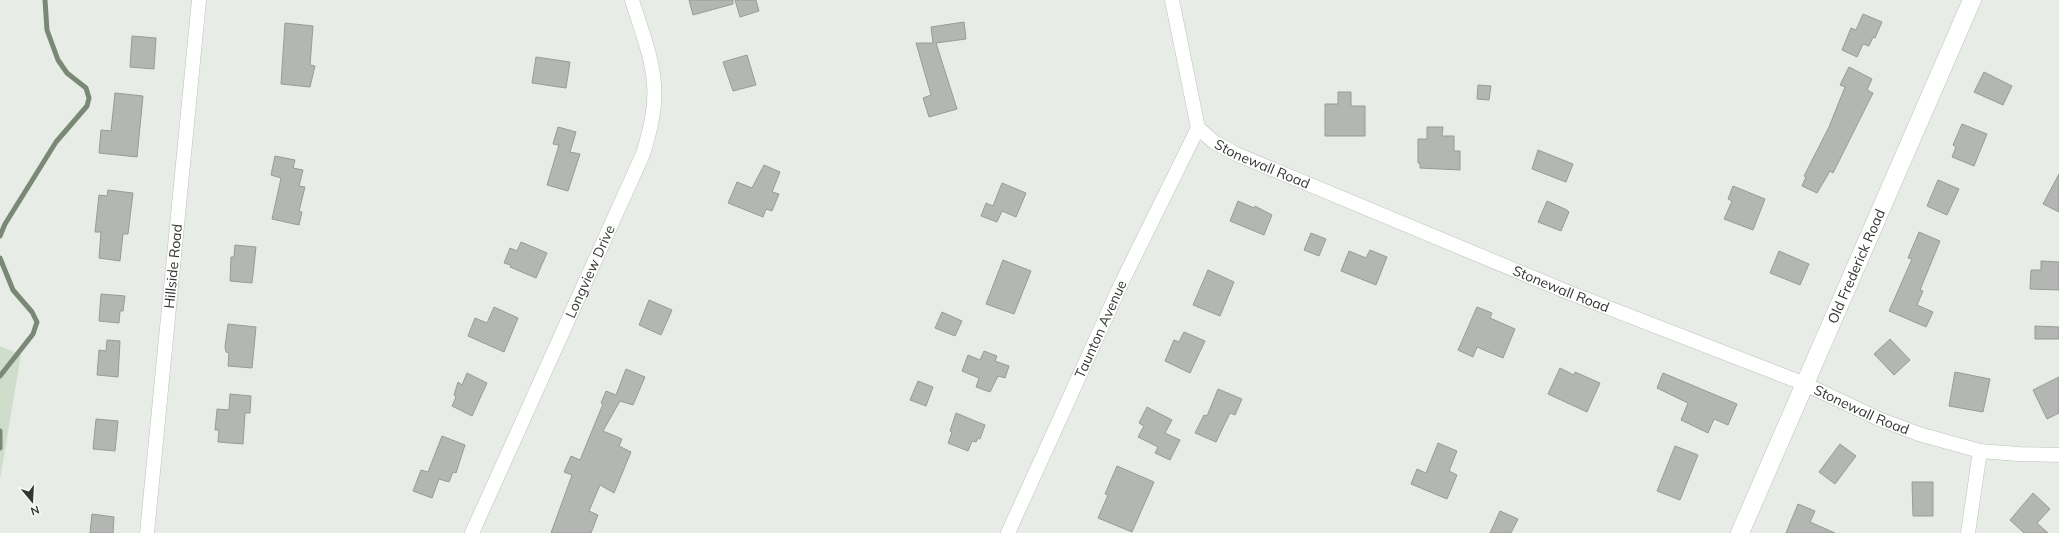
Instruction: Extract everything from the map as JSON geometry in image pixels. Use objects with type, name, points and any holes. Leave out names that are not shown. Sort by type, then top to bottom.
[{"type":"street","name":"Hillside Road","points":[[147,533],[199,0]]},
{"type":"street","name":"Longview Drive","points":[[472,533],[643,154],[651,126],[654,83],[649,54],[632,0]]},
{"type":"street","points":[[1172,0],[1198,128]]},
{"type":"street","name":"Old Frederick Road","points":[[1740,533],[1972,0]]},
{"type":"street","name":"Stonewall Road","points":[[1198,128],[1214,142],[1243,157],[1565,291],[1805,384],[1879,419],[1919,434],[1980,451],[2059,455]]},
{"type":"street","name":"Taunton Avenue","points":[[1008,533],[1122,282],[1198,128]]},
{"type":"street","points":[[1968,533],[1980,451]]},
{"type":"green space","points":[[0,346],[21,355],[0,479]]},
{"type":"building","points":[[689,0],[733,0],[733,4],[693,15]]},
{"type":"building","points":[[735,0],[756,0],[759,11],[740,17]]},
{"type":"building","points":[[1863,14],[1882,22],[1875,38],[1873,37],[1869,46],[1863,44],[1857,57],[1842,50],[1851,28],[1856,30]]},
{"type":"building","points":[[964,22],[966,39],[936,43],[957,109],[929,117],[923,98],[931,95],[916,43],[933,43],[931,27]]},
{"type":"building","points":[[285,23],[313,26],[310,65],[315,66],[310,87],[281,84]]},
{"type":"building","points":[[132,36],[156,38],[154,69],[130,67]]},
{"type":"building","points":[[747,55],[756,85],[733,91],[723,62]]},
{"type":"building","points":[[536,57],[570,62],[566,88],[532,83]]},
{"type":"building","points":[[1849,67],[1872,79],[1867,90],[1873,93],[1833,173],[1830,171],[1817,193],[1802,186],[1806,177],[1804,176],[1829,127],[1845,87],[1840,85]]},
{"type":"building","points":[[1984,72],[2012,86],[2003,105],[1974,92]]},
{"type":"building","points":[[1478,85],[1491,86],[1489,100],[1477,99]]},
{"type":"building","points":[[1338,92],[1351,92],[1351,106],[1365,106],[1365,136],[1325,136],[1325,104],[1338,104]]},
{"type":"building","points":[[115,93],[143,96],[137,157],[99,153],[101,130],[111,131]]},
{"type":"building","points":[[1962,124],[1987,134],[1974,166],[1952,157],[1956,147],[1953,145]]},
{"type":"building","points":[[558,127],[576,132],[570,152],[580,154],[568,191],[547,185],[559,145],[553,144]]},
{"type":"building","points":[[1427,127],[1443,127],[1442,136],[1454,136],[1454,151],[1460,151],[1460,170],[1420,168],[1420,163],[1418,163],[1418,139],[1427,139]]},
{"type":"building","points":[[1538,150],[1573,164],[1566,182],[1532,169]]},
{"type":"building","points":[[275,156],[295,160],[293,168],[303,170],[299,186],[305,187],[299,211],[302,212],[299,225],[272,219],[281,178],[271,175]]},
{"type":"building","points":[[764,165],[780,172],[772,192],[779,194],[772,211],[766,209],[763,217],[728,203],[737,182],[752,188]]},
{"type":"building","points":[[2059,174],[2059,212],[2043,204]]},
{"type":"building","points":[[1938,180],[1959,189],[1947,215],[1927,206]]},
{"type":"building","points":[[1002,183],[1026,193],[1016,217],[1002,211],[997,222],[981,216],[986,203],[993,206]]},
{"type":"building","points":[[1733,186],[1765,199],[1753,230],[1724,219],[1732,201],[1728,199]]},
{"type":"building","points":[[108,190],[133,193],[128,234],[123,234],[120,261],[99,258],[101,232],[95,232],[99,195],[107,196]]},
{"type":"building","points":[[1238,201],[1254,208],[1255,206],[1272,215],[1264,235],[1230,221]]},
{"type":"building","points":[[1547,201],[1569,212],[1561,231],[1538,222]]},
{"type":"building","points":[[1919,232],[1940,241],[1920,290],[1923,291],[1917,305],[1933,312],[1926,327],[1889,311],[1912,259],[1908,258]]},
{"type":"building","points":[[1311,233],[1326,239],[1319,256],[1304,250]]},
{"type":"building","points":[[521,242],[547,253],[536,278],[504,263],[510,248],[517,251]]},
{"type":"building","points":[[235,245],[256,247],[252,283],[230,281],[231,257],[234,257]]},
{"type":"building","points":[[1370,250],[1387,257],[1376,285],[1341,271],[1349,251],[1366,258]]},
{"type":"building","points":[[1779,251],[1809,264],[1800,285],[1770,273]]},
{"type":"building","points":[[1003,260],[1031,271],[1014,314],[986,304]]},
{"type":"building","points":[[2041,261],[2059,262],[2059,290],[2030,289],[2031,270],[2041,270]]},
{"type":"building","points":[[1208,270],[1234,282],[1220,316],[1193,305]]},
{"type":"building","points":[[101,294],[125,296],[123,311],[120,311],[119,323],[99,321]]},
{"type":"building","points":[[649,300],[672,310],[661,335],[639,325]]},
{"type":"building","points":[[494,307],[518,318],[504,352],[468,336],[475,318],[487,323]]},
{"type":"building","points":[[1477,307],[1492,313],[1490,318],[1515,329],[1503,358],[1477,347],[1473,357],[1458,350]]},
{"type":"building","points":[[942,312],[962,321],[955,336],[935,328]]},
{"type":"building","points":[[228,324],[256,327],[252,368],[228,366],[229,353],[226,352],[225,347]]},
{"type":"building","points":[[2035,326],[2059,327],[2059,339],[2035,339]]},
{"type":"building","points":[[1184,332],[1205,341],[1190,373],[1165,361],[1174,340],[1179,342]]},
{"type":"building","points":[[1890,339],[1910,360],[1894,375],[1874,354]]},
{"type":"building","points":[[107,340],[120,341],[118,377],[97,375],[99,350],[106,351]]},
{"type":"building","points":[[984,351],[997,356],[995,361],[1009,366],[1005,378],[998,376],[990,392],[976,387],[979,378],[962,371],[968,355],[980,360]]},
{"type":"building","points":[[1560,368],[1574,375],[1575,372],[1600,383],[1587,412],[1548,394]]},
{"type":"building","points":[[626,369],[645,377],[633,405],[620,401],[603,431],[622,439],[619,446],[631,452],[614,493],[600,485],[589,511],[598,515],[591,533],[551,533],[572,475],[564,472],[571,456],[580,460],[603,404],[601,403],[606,391],[616,395]]},
{"type":"building","points":[[1955,372],[1990,379],[1983,412],[1949,406]]},
{"type":"building","points":[[467,373],[487,383],[472,416],[452,406],[456,397],[454,395],[458,382],[462,385]]},
{"type":"building","points":[[1663,373],[1737,404],[1728,425],[1714,419],[1708,433],[1681,420],[1688,403],[1657,388]]},
{"type":"building","points":[[2059,377],[2059,413],[2047,419],[2033,390]]},
{"type":"building","points":[[918,381],[933,387],[926,406],[910,400]]},
{"type":"building","points":[[1218,389],[1242,399],[1235,415],[1230,413],[1216,442],[1195,433],[1204,415],[1207,416]]},
{"type":"building","points":[[230,394],[251,396],[250,413],[245,413],[243,444],[218,442],[219,430],[215,430],[217,409],[229,410]]},
{"type":"building","points":[[1147,407],[1172,420],[1165,433],[1180,440],[1170,460],[1155,453],[1158,447],[1138,437],[1144,426],[1139,423]]},
{"type":"building","points":[[956,413],[985,425],[980,439],[978,438],[976,442],[972,441],[968,451],[948,443]]},
{"type":"building","points":[[96,419],[118,421],[115,451],[93,449]]},
{"type":"building","points":[[442,436],[465,445],[456,473],[453,472],[449,482],[439,479],[432,498],[413,491],[421,470],[428,472]]},
{"type":"building","points":[[1438,443],[1457,451],[1449,471],[1457,475],[1447,499],[1411,484],[1417,469],[1426,473]]},
{"type":"building","points":[[1840,444],[1856,456],[1835,484],[1819,472]]},
{"type":"building","points":[[1675,446],[1698,455],[1680,500],[1657,491]]},
{"type":"building","points":[[1117,466],[1154,482],[1132,532],[1098,518],[1108,495],[1105,494]]},
{"type":"building","points":[[1912,482],[1933,482],[1933,516],[1913,516]]},
{"type":"building","points":[[2033,493],[2050,509],[2037,523],[2048,533],[2024,533],[2010,520]]},
{"type":"building","points":[[1798,504],[1815,511],[1810,522],[1835,533],[1786,533]]},
{"type":"building","points":[[1500,511],[1518,519],[1511,533],[1490,533]]},
{"type":"building","points":[[92,514],[114,517],[113,533],[90,533]]},
{"type":"waterway","points":[[0,236],[5,224],[56,142],[87,106],[89,98],[86,88],[67,73],[58,60],[47,30],[45,0]]},
{"type":"waterway","points":[[0,258],[13,290],[32,312],[37,322],[33,334],[0,376]]},
{"type":"waterway","points":[[0,431],[0,448]]}]
